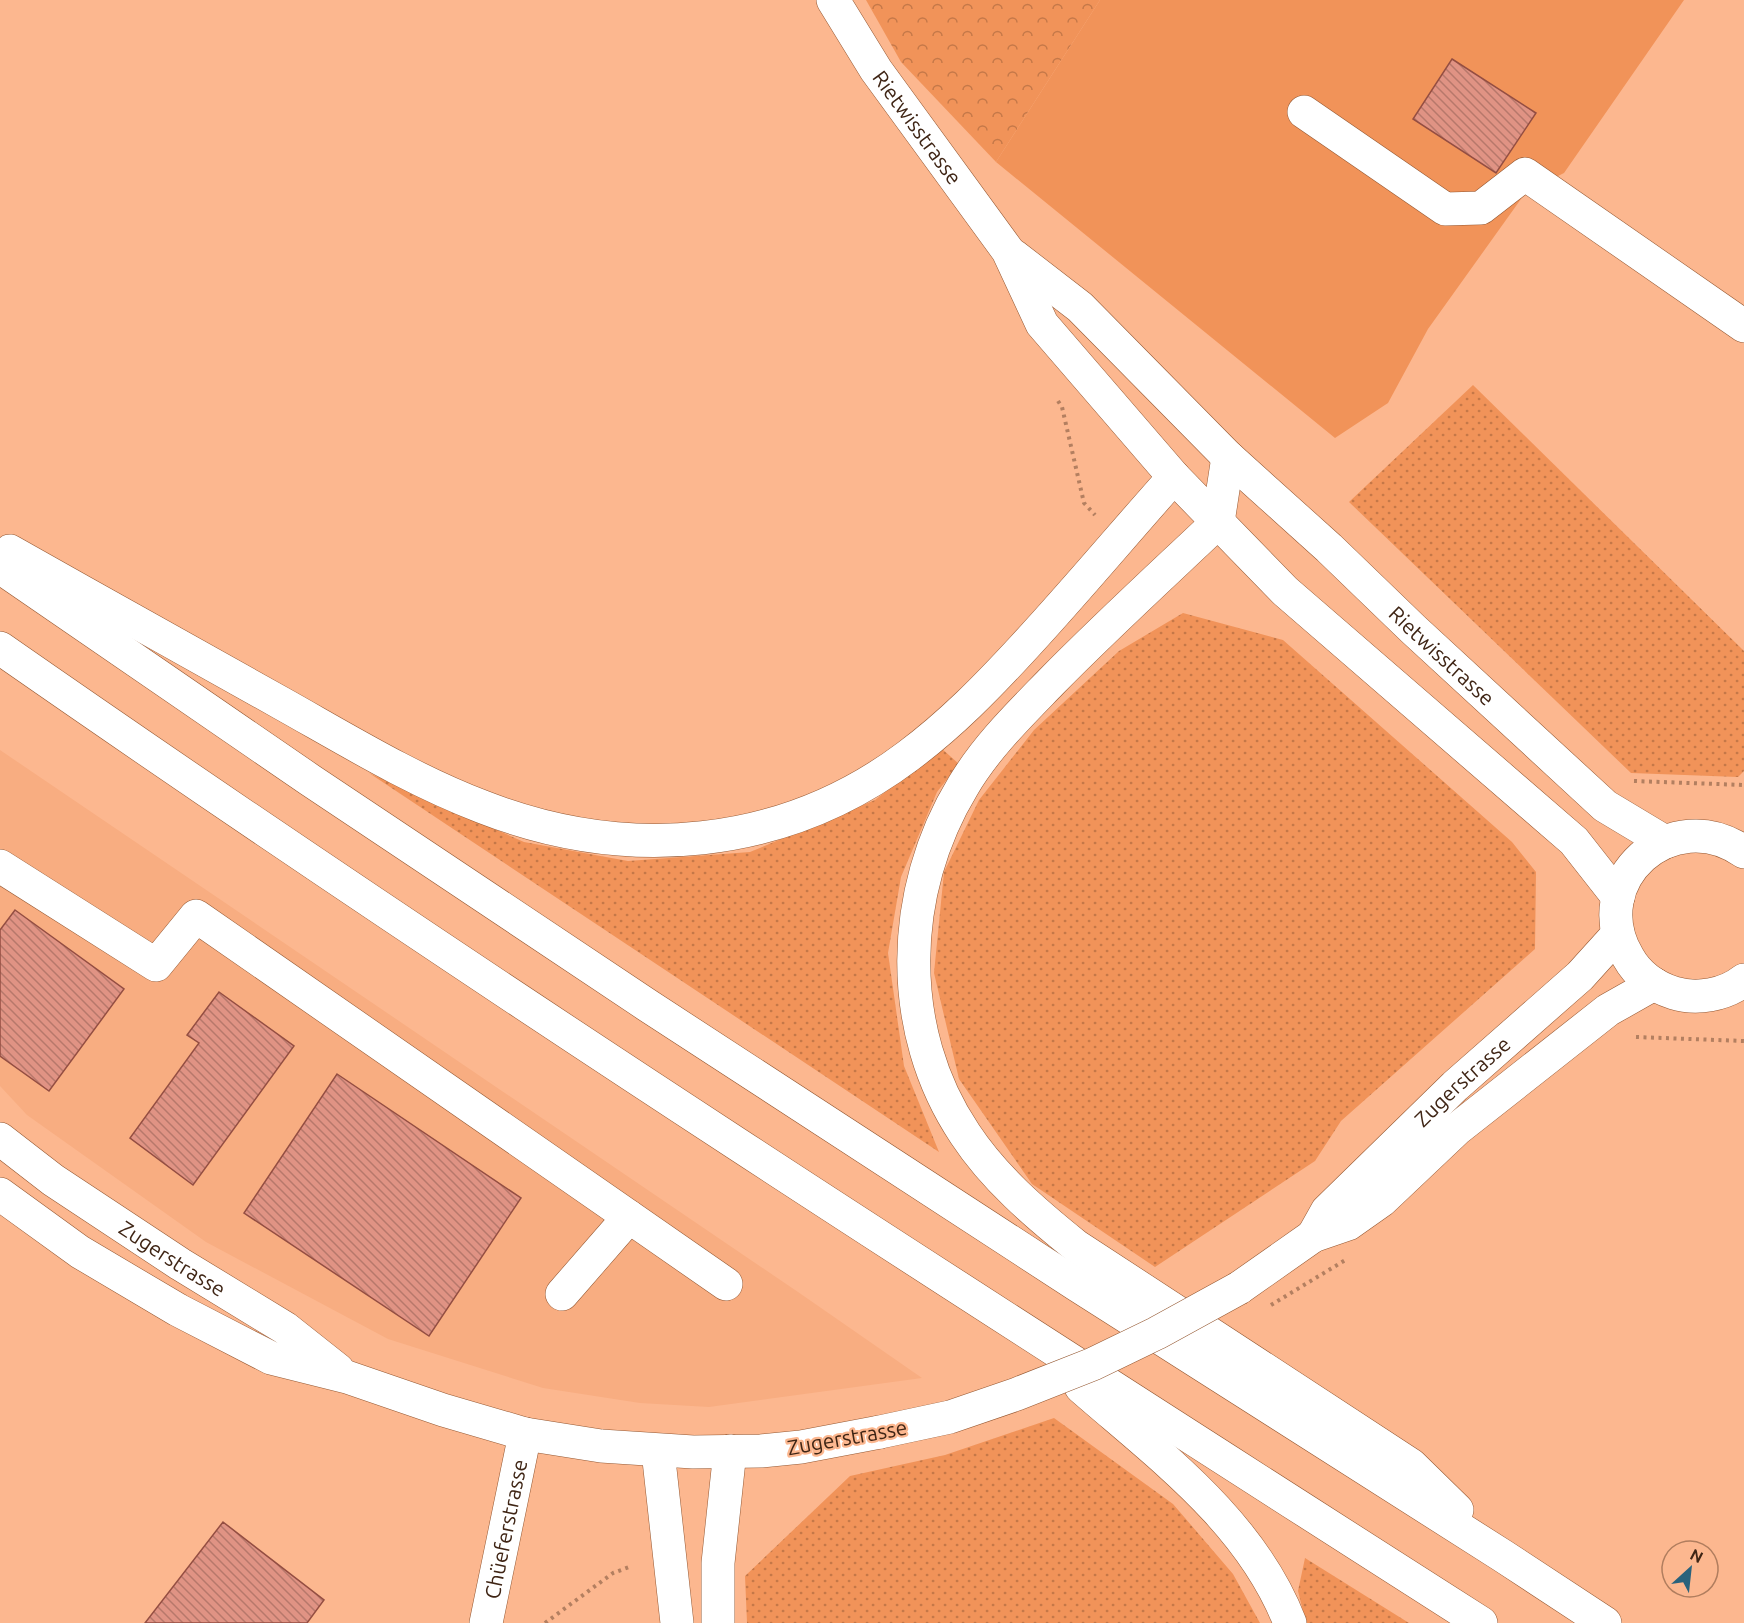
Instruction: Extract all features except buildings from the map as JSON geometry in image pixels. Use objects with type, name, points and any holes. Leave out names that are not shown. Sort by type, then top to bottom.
[{"type":"main road","name":"Rietwisstrasse","points":[[833,0],[876,70],[1008,251],[1042,324],[1174,477],[1285,591],[1574,841],[1618,897]]},
{"type":"main road","points":[[1304,112],[1444,209],[1481,207],[1525,174],[1744,326]]},
{"type":"main road","name":"Rietwisstrasse","points":[[1008,251],[1080,307],[1228,457],[1329,548],[1605,806],[1665,842]]},
{"type":"main road","points":[[0,546],[378,758],[449,793],[502,814],[565,831],[616,840],[673,841],[733,834],[787,820],[842,798],[887,771],[958,715],[986,688],[1174,477],[1228,457],[1218,522],[1088,644],[1006,729],[963,785],[941,827],[919,894],[915,918],[913,964],[924,1042],[940,1088],[964,1133],[1003,1181],[1043,1220],[1076,1246],[1411,1466],[1503,1556]]},
{"type":"main road","points":[[0,567],[244,735],[647,1005],[1077,1285],[1605,1623]]},
{"type":"main road","points":[[0,648],[280,842],[623,1071],[1001,1317],[1481,1623]]},
{"type":"main road","points":[[1737,993],[1680,995],[1654,984],[1641,975],[1623,949],[1617,934],[1616,915],[1618,897],[1624,879],[1648,850],[1679,837],[1708,836],[1741,846]]},
{"type":"main road","points":[[0,866],[156,965],[196,916],[726,1284]]},
{"type":"main road","name":"Zugerstrasse","points":[[1313,1236],[1327,1211],[1455,1086],[1580,976],[1617,934]]},
{"type":"main road","name":"Zugerstrasse","points":[[0,1194],[80,1252],[271,1358],[346,1377],[443,1410],[525,1434],[601,1446],[658,1451],[730,1451],[801,1447],[950,1417],[1093,1365],[1157,1333],[1239,1288],[1313,1236],[1348,1224],[1382,1200],[1466,1122],[1608,1010],[1654,984]]},
{"type":"main road","name":"Zugerstrasse","points":[[0,1139],[53,1180],[180,1264],[285,1328],[346,1377]]},
{"type":"main road","points":[[562,1294],[629,1217]]},
{"type":"main road","points":[[1001,1317],[1185,1478],[1217,1510],[1261,1565],[1290,1623]]},
{"type":"main road","name":"Chüeferstrasse","points":[[486,1623],[525,1434]]},
{"type":"main road","points":[[658,1451],[677,1623]]},
{"type":"main road","points":[[718,1623],[718,1563],[730,1451]]},
{"type":"path","points":[[1056,398],[1062,407],[1084,503],[1118,540]]},
{"type":"path","points":[[1636,1037],[1744,1041]]},
{"type":"path","points":[[545,1623],[613,1573],[632,1566]]},
{"type":"shaded area","points":[[0,750],[922,1378],[709,1407],[640,1403],[543,1388],[388,1339],[206,1242],[27,1115],[0,1086]]},
{"type":"green space","points":[[866,0],[1100,0],[996,162],[901,62]]},
{"type":"green space","points":[[1100,0],[1684,0],[1564,173],[1526,192],[1428,329],[1388,403],[1335,438],[996,162]]},
{"type":"green space","points":[[1473,385],[1744,651],[1744,771],[1738,777],[1631,773],[1349,502]]},
{"type":"green space","points":[[1183,613],[1283,640],[1512,842],[1536,872],[1535,949],[1341,1121],[1315,1161],[1155,1267],[1032,1184],[959,1079],[934,973],[944,872],[979,800],[1034,730],[1119,651]]},
{"type":"green space","points":[[941,748],[959,764],[937,792],[901,877],[888,953],[904,1066],[939,1152],[369,773],[524,842],[628,861],[750,852],[875,800]]},
{"type":"green space","points":[[1054,1418],[1173,1504],[1233,1574],[1260,1623],[747,1623],[745,1576],[850,1476],[945,1455]]},
{"type":"green space","points":[[1305,1558],[1409,1623],[1306,1623],[1298,1591]]}]
